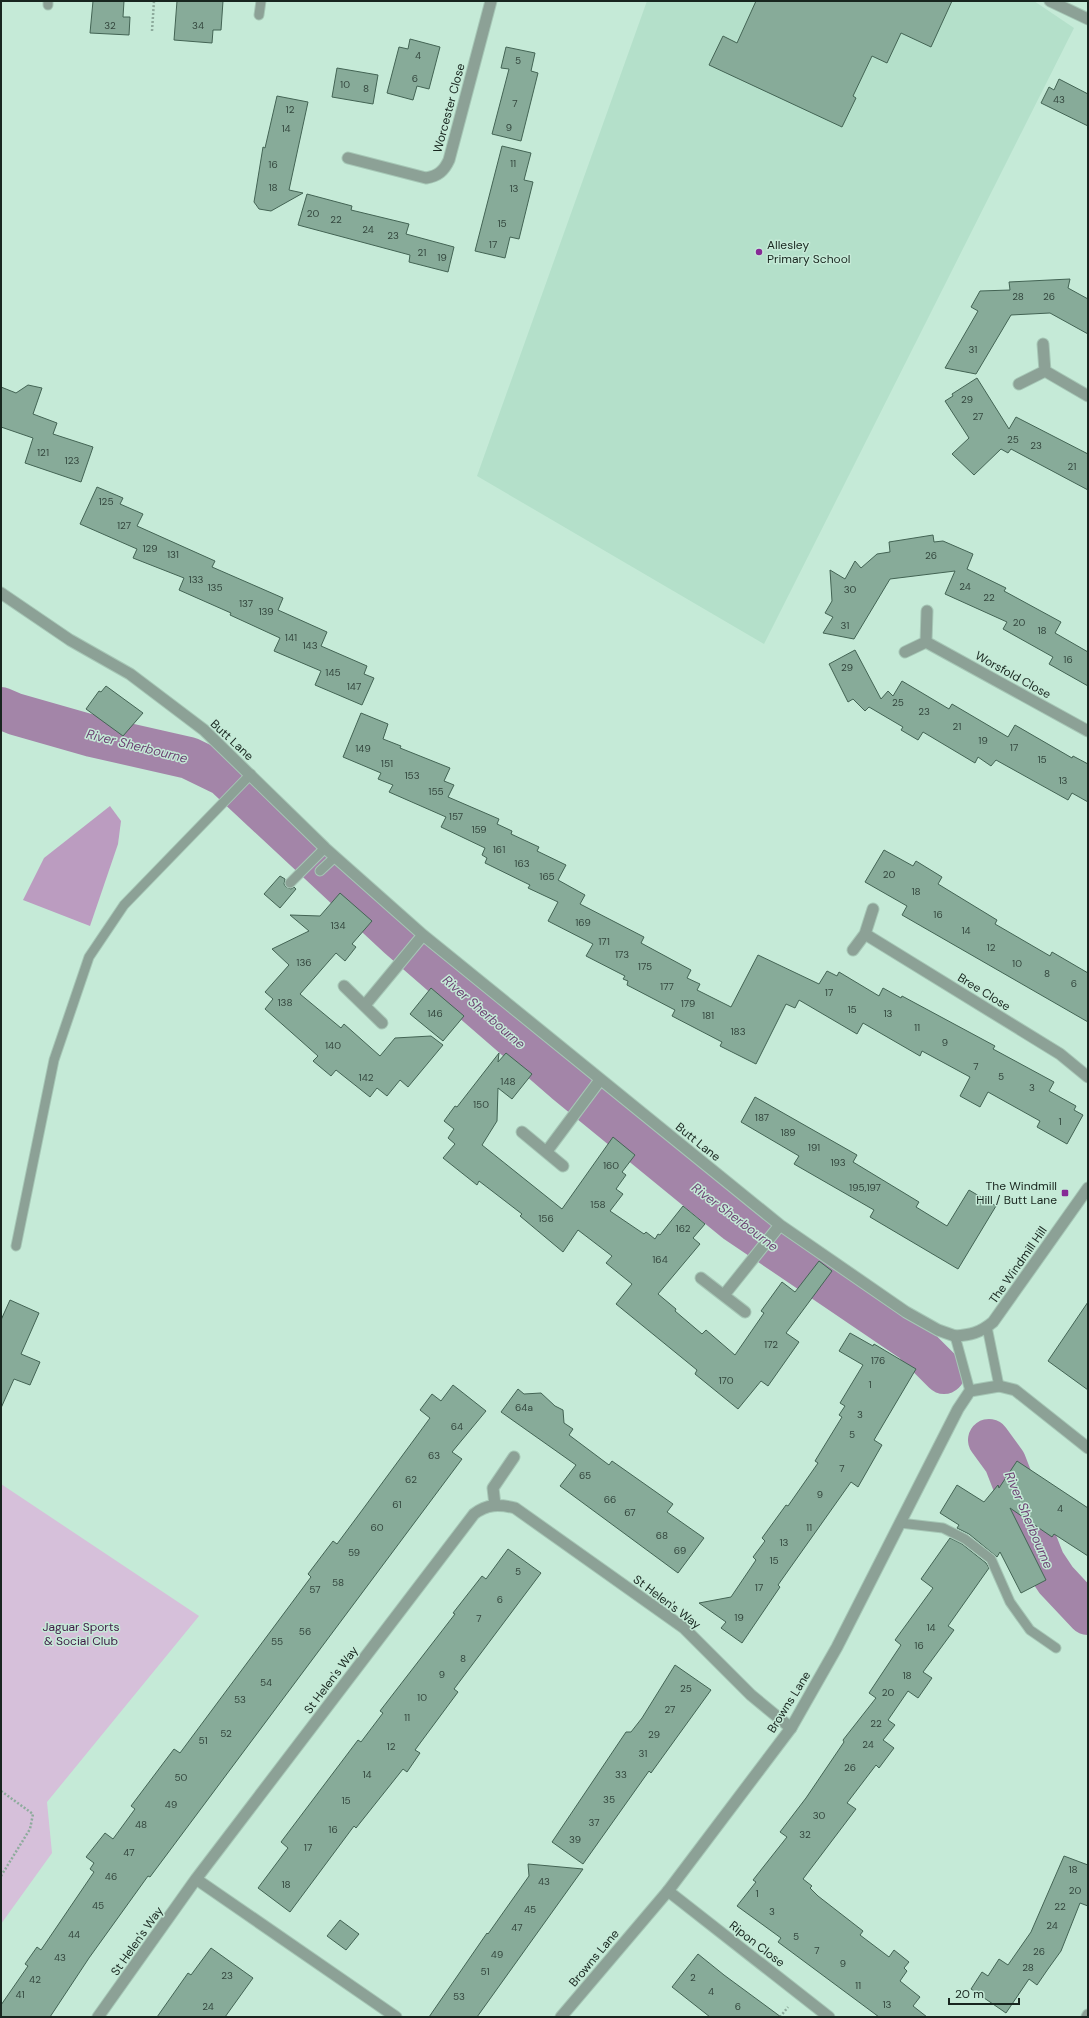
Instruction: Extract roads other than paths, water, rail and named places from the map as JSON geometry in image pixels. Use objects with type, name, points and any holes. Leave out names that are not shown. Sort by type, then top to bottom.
[{"type":"street","name":"Worcester Close","points":[[348,158],[426,178],[434,177],[444,170],[449,160],[491,1]]},
{"type":"street","points":[[1050,1],[1088,19]]},
{"type":"street","points":[[1043,344],[1045,371]]},
{"type":"street","points":[[1020,384],[1045,371]]},
{"type":"street","points":[[1045,371],[1088,396]]},
{"type":"street","name":"Butt Lane","points":[[1,593],[70,640],[130,674],[204,730],[247,778],[325,848],[327,865],[423,935],[600,1080],[777,1229],[906,1312],[938,1330],[955,1336]]},
{"type":"street","points":[[905,652],[926,642],[927,611]]},
{"type":"street","name":"Worsfold Close","points":[[926,642],[1088,731]]},
{"type":"street","points":[[853,950],[864,934],[873,909]]},
{"type":"street","name":"Bree Close","points":[[864,934],[1060,1054],[1088,1077]]},
{"type":"street","points":[[365,1006],[423,935]]},
{"type":"street","points":[[344,986],[382,1023]]},
{"type":"street","points":[[547,1151],[600,1080]]},
{"type":"street","points":[[522,1132],[547,1151],[563,1166]]},
{"type":"street","name":"The Windmill Hill","points":[[955,1336],[974,1334],[987,1327],[998,1315],[1088,1188]]},
{"type":"street","points":[[724,1295],[761,1252],[777,1229]]},
{"type":"street","points":[[701,1278],[744,1312]]},
{"type":"street","points":[[970,1391],[999,1386],[1015,1390],[1088,1448]]},
{"type":"street","name":"Browns Lane","points":[[561,2017],[668,1891],[791,1728],[838,1648],[958,1409],[970,1391]]},
{"type":"street","points":[[494,1505],[493,1488],[514,1457]]},
{"type":"street","name":"St Helen's Way","points":[[98,2017],[196,1879],[474,1514],[483,1507],[494,1505],[515,1508],[684,1628],[751,1695],[791,1728]]},
{"type":"street","points":[[196,1879],[396,2017]]},
{"type":"street","name":"Ripon Close","points":[[668,1891],[829,2017]]},
{"type":"lane","points":[[259,15],[261,1]]},
{"type":"lane","points":[[16,1246],[54,1060],[89,957],[124,905],[247,778]]},
{"type":"lane","points":[[290,883],[325,848]]},
{"type":"lane","points":[[987,1327],[999,1386]]},
{"type":"lane","points":[[955,1336],[970,1391]]},
{"type":"lane","points":[[900,1523],[943,1528],[965,1539],[991,1559],[1010,1602],[1030,1630],[1056,1648]]},
{"type":"waterway","name":"River Sherbourne","points":[[1,708],[15,714],[92,736],[189,758],[224,775],[398,937],[565,1082],[735,1221],[912,1341],[944,1373]]},
{"type":"waterway","name":"River Sherbourne","points":[[989,1440],[1005,1462],[1044,1562],[1056,1580],[1088,1614]]},
{"type":"place","name":"Allesley Primary School","points":[[759,252]]},
{"type":"place","name":"The Windmill Hill / Butt Lane","points":[[1065,1193]]},
{"type":"park label","name":"Jaguar Sports & Social Club","points":[[81,1634]]}]
